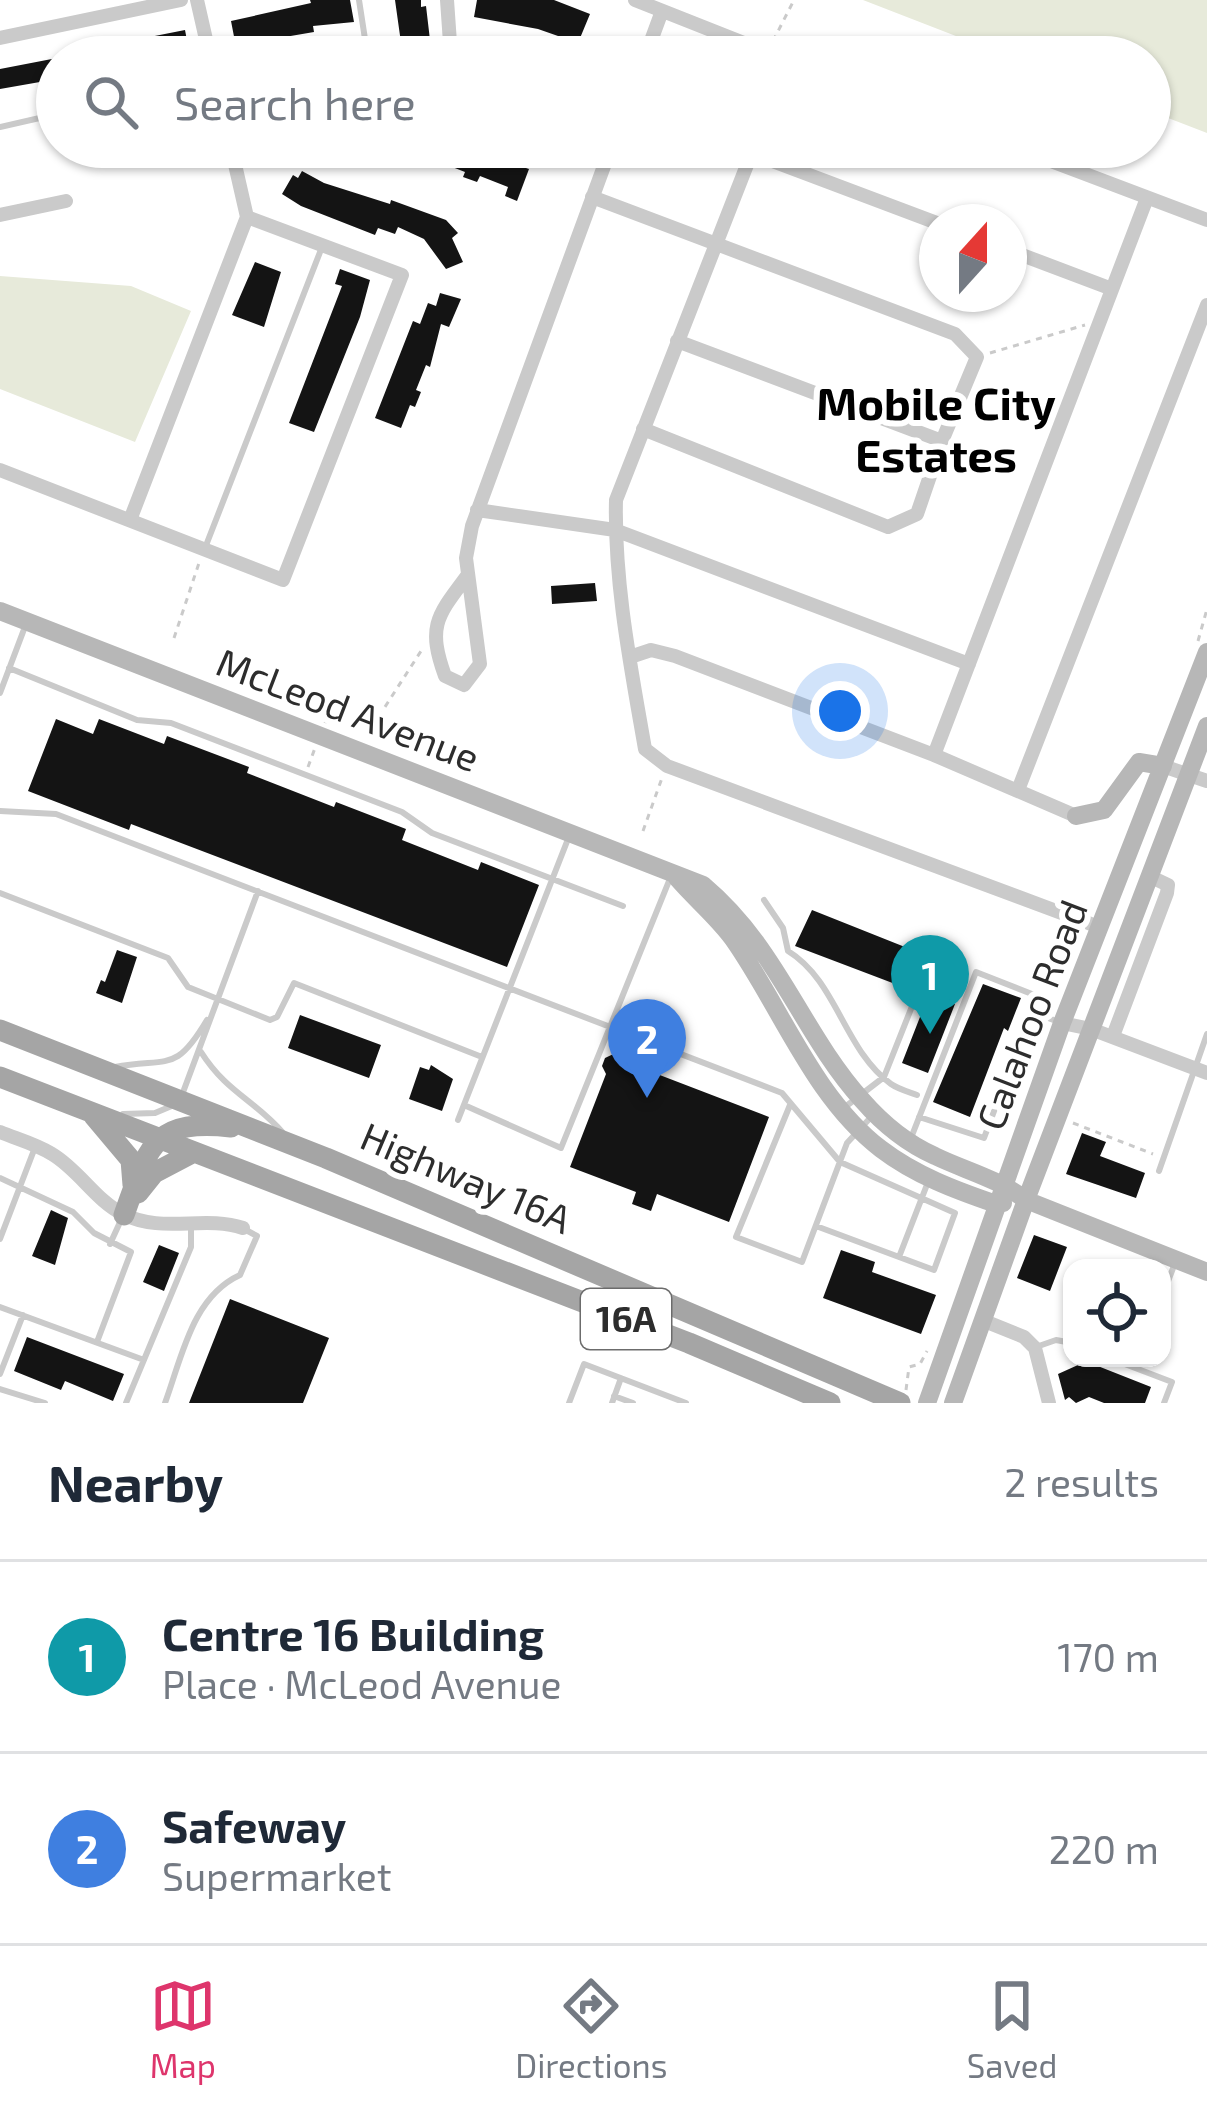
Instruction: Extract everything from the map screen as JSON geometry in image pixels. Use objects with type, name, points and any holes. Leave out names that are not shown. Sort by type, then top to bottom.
[{"type":"main road","name":"Highway 16A","points":[[0,1030],[295,1145],[900,1403]]},
{"type":"main road","name":"Highway 16A","points":[[0,1077],[689,1343],[830,1403]]},
{"type":"main road","points":[[90,1112],[131,1160],[133,1190]]},
{"type":"main road","points":[[124,1215],[159,1138],[195,1124],[255,1130]]},
{"type":"main road","points":[[124,1215],[154,1173],[194,1152]]},
{"type":"street","points":[[0,38],[126,6],[181,0]]},
{"type":"street","points":[[197,0],[205,36]]},
{"type":"street","points":[[635,0],[725,36]]},
{"type":"street","points":[[450,3],[451,36]]},
{"type":"street","points":[[653,36],[662,11]]},
{"type":"street","points":[[130,520],[247,217],[236,168]]},
{"type":"street","points":[[467,576],[439,614],[434,632],[445,676],[457,684],[471,681],[480,664],[467,576],[468,543],[477,510],[603,168]]},
{"type":"street","points":[[746,168],[616,500],[630,657],[645,749],[667,766],[1099,927]]},
{"type":"street","points":[[798,168],[919,216]]},
{"type":"street","points":[[1069,168],[1207,220]]},
{"type":"street","points":[[592,197],[955,334],[977,357],[917,514],[888,527],[643,429]]},
{"type":"street","points":[[934,755],[1147,198]]},
{"type":"street","points":[[0,215],[66,201]]},
{"type":"street","points":[[0,470],[283,580],[402,275],[247,217]]},
{"type":"street","points":[[1027,257],[1112,289]]},
{"type":"street","points":[[1018,790],[1207,305]]},
{"type":"street","points":[[677,341],[942,441]]},
{"type":"street","points":[[477,510],[616,530],[969,664]]},
{"type":"street","name":"McLeod Avenue","points":[[0,611],[704,885],[780,956],[859,1097],[909,1142],[1004,1183],[1026,1199],[1207,1272]]},
{"type":"street","points":[[630,657],[651,650],[675,656],[934,755],[1076,816],[1105,810],[1138,762],[1198,778]]},
{"type":"street","name":"Calahoo Road","points":[[927,1403],[1062,1023],[1207,652]]},
{"type":"street","name":"Calahoo Road","points":[[953,1403],[1149,876],[1198,778],[1207,726]]},
{"type":"street","name":"McLeod Avenue","points":[[672,872],[713,916],[842,1109],[877,1146],[929,1179],[996,1204],[1026,1199]]},
{"type":"street","name":"Calahoo Road","points":[[1113,1036],[1167,892],[1168,885],[1149,876]]},
{"type":"street","points":[[1062,1023],[1113,1036],[1201,1070]]},
{"type":"street","points":[[0,1132],[53,1154],[103,1202],[124,1215],[140,1221],[227,1222],[243,1228]]},
{"type":"street","points":[[982,1320],[1024,1337],[1035,1348],[1048,1403]]},
{"type":"lane","points":[[359,0],[365,36]]},
{"type":"lane","points":[[0,127],[36,119]]},
{"type":"lane","points":[[204,549],[323,244]]},
{"type":"lane","points":[[0,693],[27,622]]},
{"type":"lane","points":[[9,668],[137,721],[171,723],[402,812],[432,833],[623,906]]},
{"type":"lane","points":[[0,812],[56,814],[782,1094],[840,1162],[955,1213],[934,1270],[816,1226]]},
{"type":"lane","points":[[458,1120],[572,831]]},
{"type":"lane","points":[[464,1105],[561,1148],[672,872]]},
{"type":"lane","points":[[90,1112],[155,1113],[180,1100],[258,891]]},
{"type":"lane","points":[[0,893],[168,958],[188,987],[274,1019],[294,983],[482,1057]]},
{"type":"lane","points":[[755,974],[780,956],[783,928],[764,900]]},
{"type":"lane","points":[[780,956],[810,964],[867,1058],[891,1084],[917,1095]]},
{"type":"lane","points":[[842,1109],[884,1077],[926,971],[959,983]]},
{"type":"lane","points":[[909,1142],[976,972],[1037,996],[984,1138],[919,1117]]},
{"type":"lane","points":[[1031,1012],[1062,1023]]},
{"type":"lane","points":[[102,1069],[181,1057],[209,1017]]},
{"type":"lane","points":[[1159,1171],[1201,1070],[1207,1034]]},
{"type":"lane","points":[[200,1051],[234,1094],[268,1115],[295,1145]]},
{"type":"lane","points":[[790,1103],[736,1237],[802,1262],[840,1162],[874,1113]]},
{"type":"lane","points":[[0,1239],[36,1147]]},
{"type":"lane","points":[[899,1257],[929,1179]]},
{"type":"lane","points":[[0,1180],[74,1212],[110,1244],[131,1252],[97,1342]]},
{"type":"lane","points":[[110,1244],[124,1215]]},
{"type":"lane","points":[[126,1403],[190,1247],[190,1224]]},
{"type":"lane","points":[[165,1403],[201,1306],[222,1284],[240,1276],[256,1237],[243,1228]]},
{"type":"lane","points":[[1171,1273],[1176,1260]]},
{"type":"lane","points":[[0,1307],[144,1360]]},
{"type":"lane","points":[[0,1374],[23,1315]]},
{"type":"lane","points":[[1035,1348],[1063,1341]]},
{"type":"lane","points":[[569,1403],[584,1364],[686,1403]]},
{"type":"lane","points":[[1141,1367],[1172,1382],[1164,1403]]},
{"type":"lane","points":[[621,1378],[613,1400],[633,1403]]},
{"type":"lane","points":[[0,1388],[45,1403]]},
{"type":"path","points":[[780,36],[794,0]]},
{"type":"path","points":[[977,357],[1100,320]]},
{"type":"path","points":[[174,638],[204,549]]},
{"type":"path","points":[[372,728],[434,632]]},
{"type":"path","points":[[643,831],[667,766]]},
{"type":"path","points":[[1071,1122],[1163,1158]]},
{"type":"green space","points":[[863,0],[1207,0],[1207,133],[1171,119],[1171,36],[956,36]]},
{"type":"green space","points":[[0,276],[131,286],[191,311],[135,442],[0,389]]},
{"type":"building","points":[[350,0],[354,22],[313,26],[314,32],[291,36],[234,36],[231,21],[311,3]]},
{"type":"building","points":[[395,0],[421,0],[430,36],[400,36]]},
{"type":"building","points":[[477,0],[554,0],[590,14],[581,36],[558,36],[474,17]]},
{"type":"building","points":[[185,30],[186,36],[155,36]]},
{"type":"building","points":[[36,62],[36,83],[0,89],[0,69]]},
{"type":"building","points":[[455,168],[529,169],[517,201],[505,196],[508,187],[480,176],[477,182],[463,177],[465,172]]},
{"type":"building","points":[[302,171],[324,183],[446,220],[458,233],[452,238],[463,262],[446,269],[424,239],[398,227],[395,234],[378,228],[375,235],[301,206],[282,194],[293,175],[298,178]]},
{"type":"building","points":[[255,262],[281,272],[264,327],[232,315]]},
{"type":"building","points":[[340,269],[370,280],[314,432],[289,423],[342,286],[335,284]]},
{"type":"building","points":[[440,293],[461,299],[449,327],[441,324],[430,367],[426,365],[416,390],[421,392],[415,407],[410,405],[401,428],[375,418],[413,321],[420,324],[428,303],[436,306]]},
{"type":"building","points":[[595,583],[597,601],[552,604],[551,586]]},
{"type":"building","points":[[56,719],[93,734],[99,719],[164,744],[167,736],[334,807],[336,802],[406,829],[402,840],[478,870],[481,862],[539,885],[507,967],[131,824],[129,830],[28,791]]},
{"type":"building","points":[[812,910],[925,955],[911,990],[795,946]]},
{"type":"building","points":[[117,950],[137,957],[122,1003],[96,993]]},
{"type":"building","points":[[983,984],[1021,998],[1008,1031],[1004,1028],[970,1117],[933,1102]]},
{"type":"building","points":[[929,994],[955,1004],[928,1073],[902,1063]]},
{"type":"building","points":[[300,1015],[381,1045],[369,1078],[288,1048]]},
{"type":"building","points":[[624,1049],[631,1064],[769,1117],[729,1222],[657,1194],[651,1211],[632,1204],[636,1192],[570,1167],[606,1074],[605,1058]]},
{"type":"building","points":[[431,1065],[453,1079],[442,1111],[409,1099],[420,1067],[429,1070]]},
{"type":"building","points":[[1082,1133],[1106,1142],[1100,1156],[1145,1173],[1136,1198],[1066,1174]]},
{"type":"building","points":[[51,1210],[68,1218],[55,1265],[32,1256]]},
{"type":"building","points":[[1034,1235],[1067,1247],[1050,1291],[1017,1278]]},
{"type":"building","points":[[159,1245],[179,1253],[164,1291],[143,1282]]},
{"type":"building","points":[[841,1250],[875,1262],[872,1272],[936,1295],[921,1334],[823,1298]]},
{"type":"building","points":[[230,1299],[329,1338],[303,1403],[189,1403]]},
{"type":"building","points":[[27,1337],[124,1374],[113,1401],[65,1381],[61,1390],[14,1371]]},
{"type":"building","points":[[1074,1367],[1100,1367],[1151,1387],[1145,1403],[1104,1403],[1089,1397],[1076,1403],[1069,1397],[1065,1400],[1058,1374]]},
{"type":"place","name":"Centre 16 Building","points":[[930,1034]]},
{"type":"place","name":"Safeway","points":[[647,1098]]},
{"type":"district","name":"Mobile City Estates","points":[[936,430]]}]
